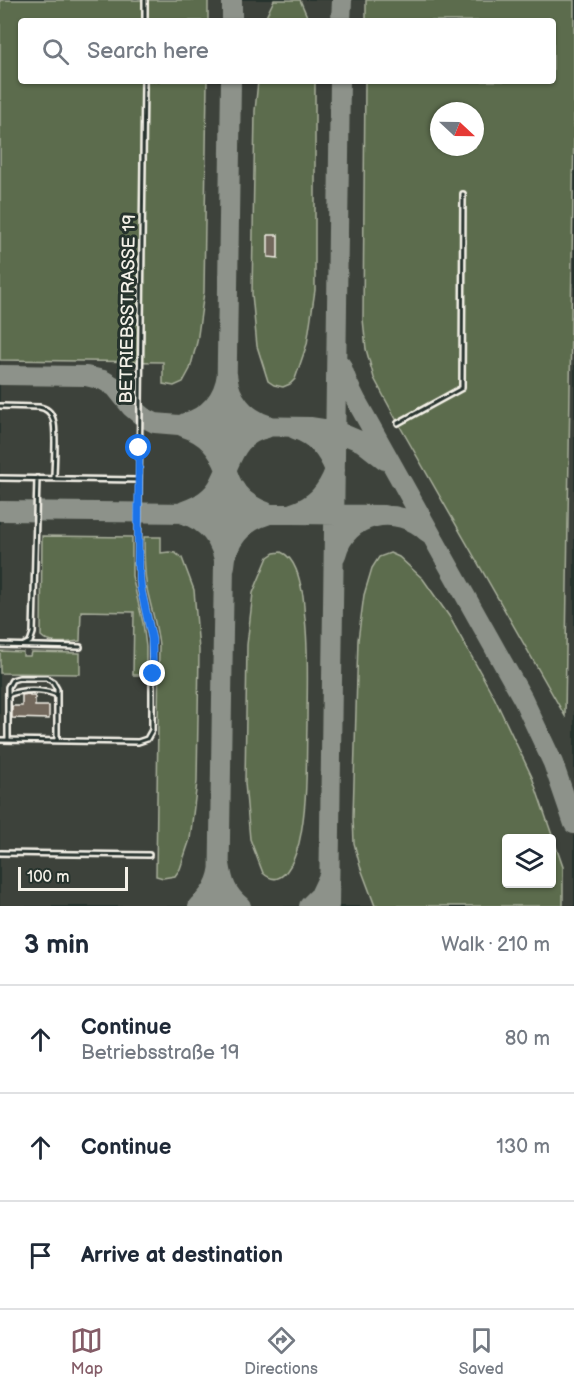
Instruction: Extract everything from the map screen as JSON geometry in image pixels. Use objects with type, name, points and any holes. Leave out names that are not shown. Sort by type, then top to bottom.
[{"type":"lane","points":[[145,18],[146,0]]},
{"type":"lane","name":"BETRIEBSSTRASSE 19","points":[[0,740],[138,742],[145,741],[152,730],[152,639],[139,576],[138,538],[144,84]]},
{"type":"lane","points":[[398,423],[462,388],[464,194]]},
{"type":"lane","points":[[0,406],[39,407],[48,411],[55,425],[54,478]]},
{"type":"lane","points":[[0,478],[139,480]]},
{"type":"lane","points":[[24,645],[30,642],[33,633],[37,478]]},
{"type":"lane","points":[[0,645],[80,647]]},
{"type":"lane","points":[[8,740],[8,687],[12,680],[46,678],[53,682],[57,689],[57,741]]},
{"type":"lane","points":[[8,695],[15,692],[48,692],[57,695]]},
{"type":"lane","points":[[0,853],[149,855]]},
{"type":"shaded area","points":[[0,0],[574,0],[574,906],[0,906]]},
{"type":"green space","points":[[0,0],[208,0],[208,18],[18,18],[18,84],[207,84],[204,292],[197,342],[190,369],[183,382],[174,386],[163,384],[163,362],[0,360]]},
{"type":"green space","points":[[274,0],[300,0],[308,18],[265,18]]},
{"type":"green space","points":[[366,0],[574,0],[565,716],[398,423],[374,378],[366,349],[363,319],[365,84],[556,84],[556,18],[366,18]]},
{"type":"green space","points":[[258,84],[315,84],[315,290],[307,344],[295,379],[283,387],[268,381],[257,346],[252,294],[255,111]]},
{"type":"green space","points":[[42,536],[132,537],[132,576],[143,623],[146,675],[133,675],[134,612],[81,611],[80,641],[54,642],[41,636]]},
{"type":"green space","points":[[144,537],[161,537],[161,553],[175,553],[182,558],[194,590],[199,650],[197,782],[190,839],[180,869],[175,876],[163,878],[156,876],[159,645],[146,583]]},
{"type":"green space","points":[[281,552],[294,565],[303,599],[307,658],[306,769],[304,813],[299,843],[287,871],[282,876],[270,878],[263,873],[250,839],[245,783],[247,645],[253,593],[268,557]]},
{"type":"green space","points":[[390,553],[399,557],[423,579],[449,616],[494,697],[532,777],[552,834],[502,834],[502,888],[556,888],[556,847],[563,867],[563,906],[375,906],[354,843],[353,817],[358,640],[364,595],[372,568],[379,557]]},
{"type":"green space","points":[[0,651],[23,652],[23,656],[30,656],[31,652],[80,653],[80,674],[0,673]]},
{"type":"building","points":[[268,235],[278,235],[278,258],[268,257]]},
{"type":"building","points":[[30,694],[30,696],[35,696],[35,706],[49,706],[49,719],[12,718],[12,706],[22,706],[22,695]]},
{"type":"taxiway","points":[[232,0],[232,18]]},
{"type":"taxiway","points":[[341,18],[342,0]]},
{"type":"taxiway","points":[[219,906],[231,84]]},
{"type":"taxiway","points":[[329,906],[340,84]]},
{"type":"taxiway","points":[[341,365],[357,402],[523,699],[553,763],[574,824]]},
{"type":"taxiway","points":[[185,423],[201,416],[214,406],[227,374],[231,392],[240,406],[252,418],[268,425]]},
{"type":"taxiway","points":[[0,375],[86,376],[103,380],[115,387],[131,407],[143,417],[155,423],[310,427],[336,431],[362,442],[385,460]]},
{"type":"taxiway","points":[[184,427],[199,434],[210,443],[223,461],[239,495],[251,505],[266,512]]},
{"type":"taxiway","points":[[184,511],[200,504],[214,493],[241,442],[256,431],[267,428]]},
{"type":"taxiway","points":[[292,513],[314,502],[328,485],[335,470],[320,445],[295,429]]},
{"type":"taxiway","points":[[0,511],[384,515]]},
{"type":"taxiway","points":[[184,514],[207,527],[221,548],[225,566],[229,548],[237,534],[250,522],[267,515]]},
{"type":"taxiway","points":[[336,555],[350,530],[374,517],[402,518],[415,523],[427,532]]},
{"type":"taxiway","points":[[198,906],[214,888],[220,864],[226,888],[241,906]]},
{"type":"taxiway","points":[[309,906],[320,895],[328,878]]},
{"type":"route","points":[[139,448],[138,563],[152,639],[153,674]]}]
